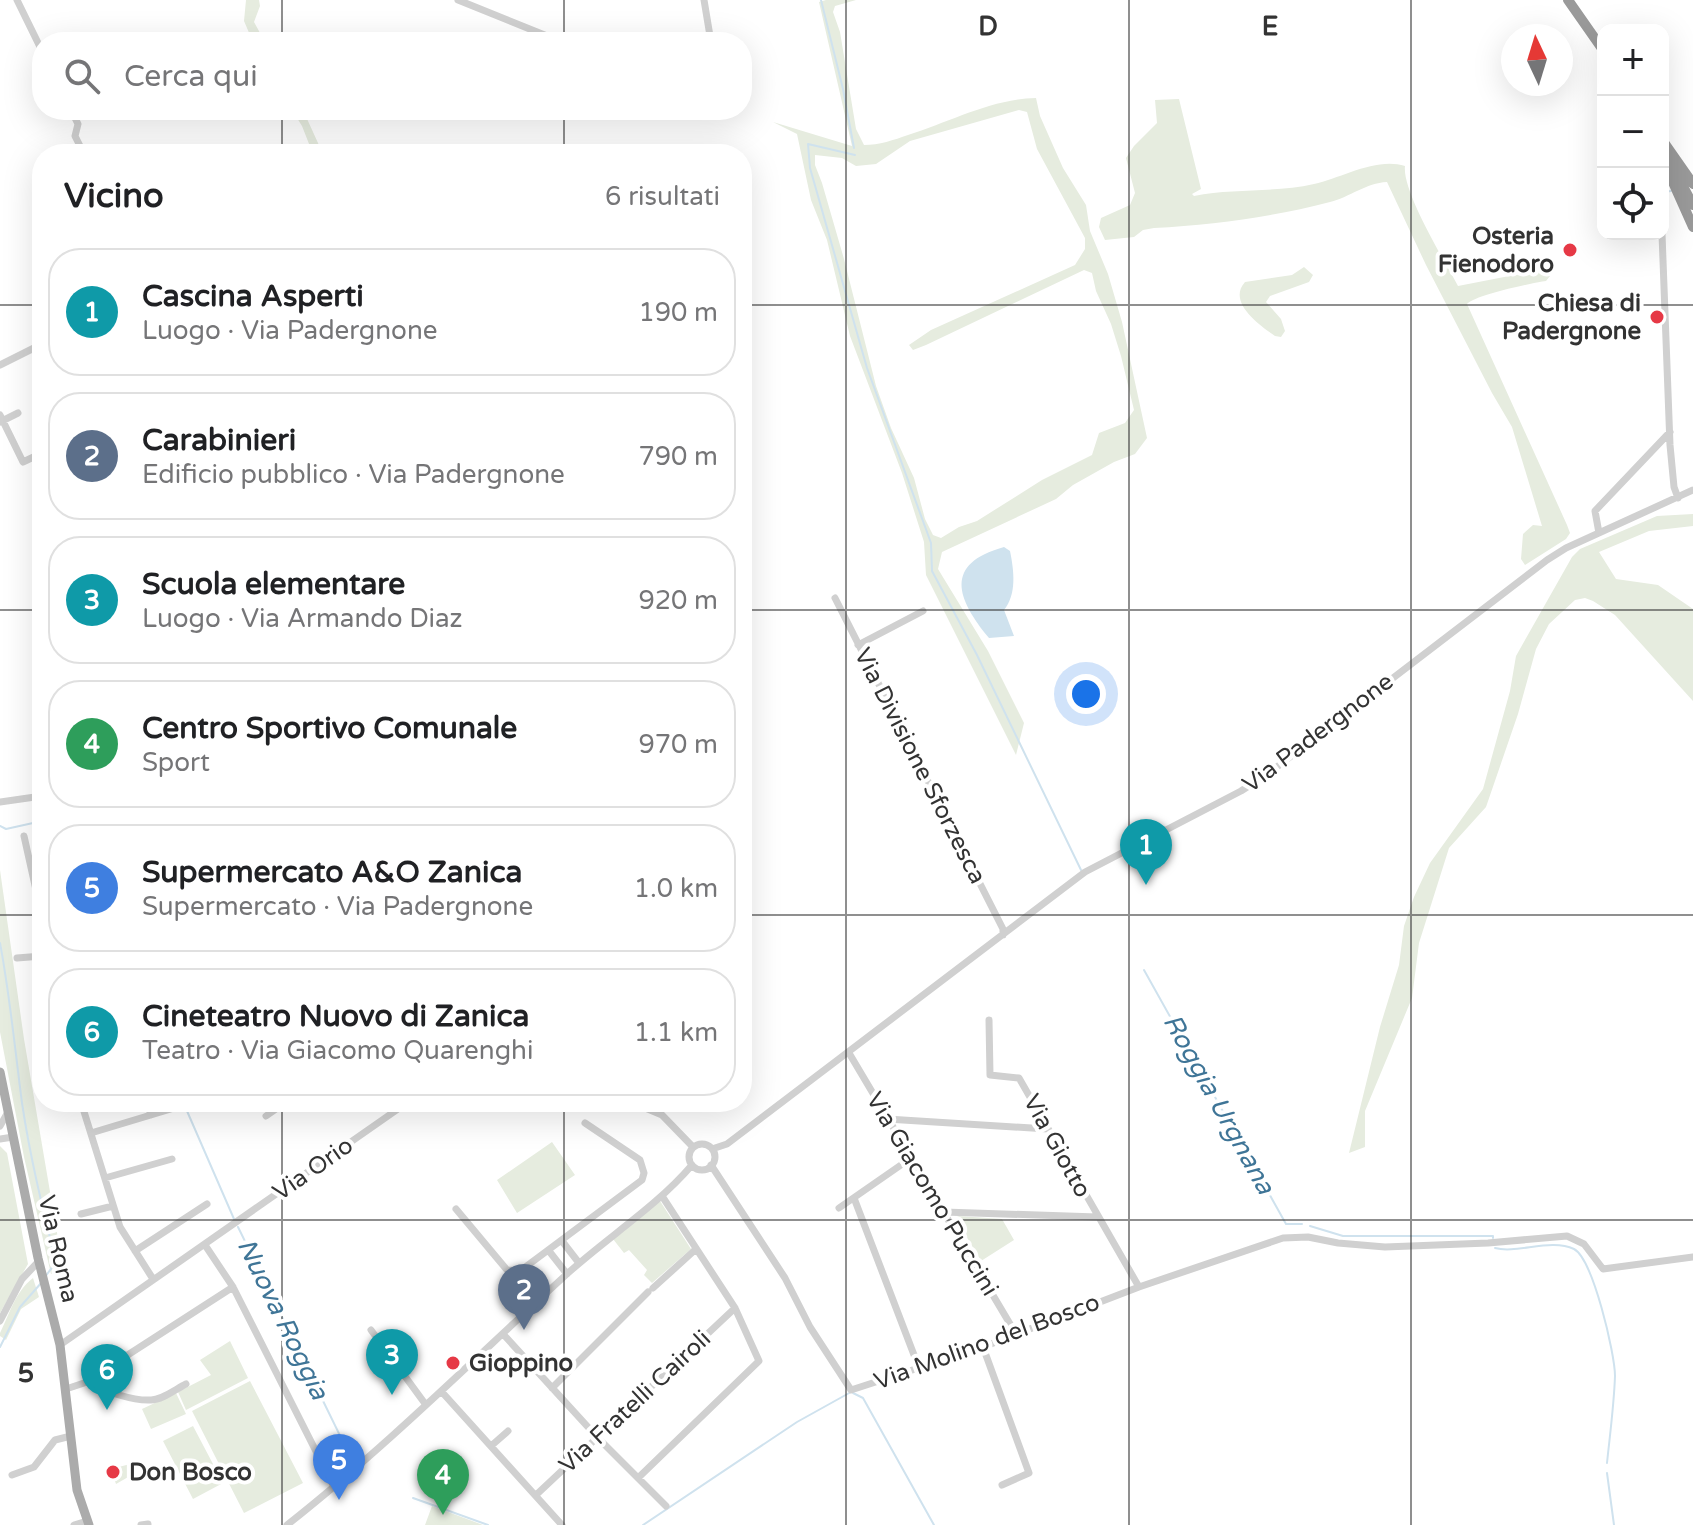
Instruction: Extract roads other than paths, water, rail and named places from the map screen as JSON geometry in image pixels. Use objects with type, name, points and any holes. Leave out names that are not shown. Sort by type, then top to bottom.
[{"type":"highway","points":[[1568,0],[1597,41]]},
{"type":"highway","points":[[1669,150],[1693,184]]},
{"type":"highway","points":[[1669,160],[1693,205]]},
{"type":"highway","points":[[1667,168],[1693,227]]},
{"type":"main road","name":"Via Roma","points":[[0,1072],[40,1266],[60,1345],[77,1490],[88,1523]]},
{"type":"street","points":[[17,0],[33,32]]},
{"type":"street","points":[[458,0],[537,32]]},
{"type":"street","points":[[704,0],[709,32]]},
{"type":"street","points":[[76,120],[75,136],[79,144]]},
{"type":"street","points":[[1662,240],[1670,432],[1674,487],[1678,498]]},
{"type":"street","points":[[0,365],[32,349]]},
{"type":"street","points":[[18,413],[1,419],[23,462],[32,458]]},
{"type":"street","points":[[1599,533],[1595,511],[1670,432]]},
{"type":"street","name":"Via Padergnone","points":[[712,1149],[727,1144],[1085,872],[1241,791],[1269,773],[1522,578],[1566,548],[1693,490]]},
{"type":"street","name":"Via Divisione Sforzesca","points":[[835,598],[1003,929],[1003,935]]},
{"type":"street","points":[[858,645],[923,611]]},
{"type":"street","points":[[1,802],[32,797]]},
{"type":"street","points":[[24,836],[32,872]]},
{"type":"street","points":[[17,958],[32,957]]},
{"type":"street","name":"Via Giotto","points":[[989,1020],[990,1075],[1019,1078],[1139,1287]]},
{"type":"street","name":"Via Giacomo Puccini","points":[[849,1053],[1016,1334]]},
{"type":"street","points":[[0,1126],[8,1112]]},
{"type":"street","points":[[84,1112],[120,1227],[153,1279]]},
{"type":"street","points":[[91,1133],[161,1112]]},
{"type":"street","points":[[266,1116],[272,1112]]},
{"type":"street","name":"Via Orio","points":[[60,1345],[391,1112]]},
{"type":"street","points":[[655,1112],[662,1115],[693,1147]]},
{"type":"street","points":[[887,1119],[1048,1129]]},
{"type":"street","points":[[456,1209],[507,1270],[520,1271],[637,1185],[644,1173],[640,1160],[585,1123]]},
{"type":"street","points":[[0,1139],[13,1137]]},
{"type":"street","points":[[703,1144],[712,1149],[711,1165],[702,1169],[692,1165],[689,1159],[693,1147],[703,1144]]},
{"type":"street","points":[[839,1208],[911,1158]]},
{"type":"street","points":[[105,1178],[172,1159]]},
{"type":"street","points":[[287,1525],[426,1405],[579,1263],[662,1196],[692,1165]]},
{"type":"street","name":"Via Molino del Bosco","points":[[711,1165],[781,1272],[810,1327],[851,1390],[983,1347],[1139,1287],[1283,1238],[1308,1237],[1385,1247],[1567,1236],[1584,1244],[1603,1269],[1693,1257]]},
{"type":"street","points":[[638,1478],[759,1361],[735,1308],[662,1196]]},
{"type":"street","points":[[854,1198],[919,1368]]},
{"type":"street","points":[[135,1251],[207,1204]]},
{"type":"street","points":[[81,1214],[113,1206]]},
{"type":"street","points":[[944,1212],[1097,1217]]},
{"type":"street","points":[[562,1241],[579,1263]]},
{"type":"street","points":[[205,1245],[233,1287],[334,1487]]},
{"type":"street","points":[[552,1388],[696,1249]]},
{"type":"street","points":[[549,1251],[567,1274]]},
{"type":"street","points":[[0,1321],[22,1279],[40,1266]]},
{"type":"street","points":[[66,1389],[90,1381],[96,1370],[123,1358],[233,1287]]},
{"type":"street","name":"Via Fratelli Cairoli","points":[[536,1495],[735,1308]]},
{"type":"street","points":[[371,1330],[426,1405]]},
{"type":"street","points":[[503,1334],[598,1438],[666,1506]]},
{"type":"street","points":[[983,1347],[1029,1473],[1002,1485]]},
{"type":"street","points":[[90,1381],[98,1389],[152,1401],[186,1384]]},
{"type":"street","points":[[441,1391],[562,1525]]},
{"type":"street","points":[[491,1446],[508,1431]]},
{"type":"street","points":[[12,1475],[34,1467],[55,1440],[71,1436]]},
{"type":"street","points":[[74,1525],[88,1523]]},
{"type":"water","points":[[1004,547],[1010,551],[1013,582],[1011,597],[1004,610],[1014,636],[989,638],[969,610],[962,584],[964,573],[971,563]]},
{"type":"waterway","points":[[821,0],[854,148]]},
{"type":"waterway","points":[[855,155],[808,144],[810,168],[867,368],[931,543],[932,571],[977,655],[1081,870]]},
{"type":"waterway","name":"Nuova Roggia","points":[[0,826],[6,829],[32,823]]},
{"type":"waterway","points":[[0,943],[25,1123],[56,1262],[45,1277]]},
{"type":"waterway","name":"Roggia Urgnana","points":[[1144,970],[1286,1224],[1302,1224]]},
{"type":"waterway","points":[[187,1112],[234,1219]]},
{"type":"waterway","points":[[1310,1226],[1343,1236],[1493,1238]]},
{"type":"waterway","name":"Nuova Roggia","points":[[238,1227],[349,1454]]},
{"type":"waterway","points":[[1495,1248],[1555,1245],[1574,1249],[1581,1256],[1602,1308],[1614,1365],[1607,1463]]},
{"type":"waterway","points":[[0,1347],[20,1307],[42,1282]]},
{"type":"waterway","points":[[643,1525],[797,1422],[851,1392]]},
{"type":"waterway","points":[[853,1393],[863,1398],[934,1525]]},
{"type":"waterway","points":[[1607,1473],[1614,1525]]},
{"type":"waterway","points":[[413,1498],[488,1525]]},
{"type":"place","name":"Osteria Fienodoro","points":[[1570,250]]},
{"type":"place","name":"Chiesa di Padergnone","points":[[1657,317]]},
{"type":"place","name":"Cascina Asperti","points":[[1146,885]]},
{"type":"place","name":"Carabinieri","points":[[524,1330]]},
{"type":"place","name":"Gioppino","points":[[453,1363]]},
{"type":"place","name":"Scuola elementare","points":[[392,1395]]},
{"type":"place","name":"Cineteatro Nuovo di Zanica","points":[[107,1410]]},
{"type":"place","name":"Don Bosco","points":[[113,1472]]},
{"type":"place","name":"Supermercato A&O Zanica","points":[[339,1500]]},
{"type":"place","name":"Centro Sportivo Comunale","points":[[443,1515]]}]
